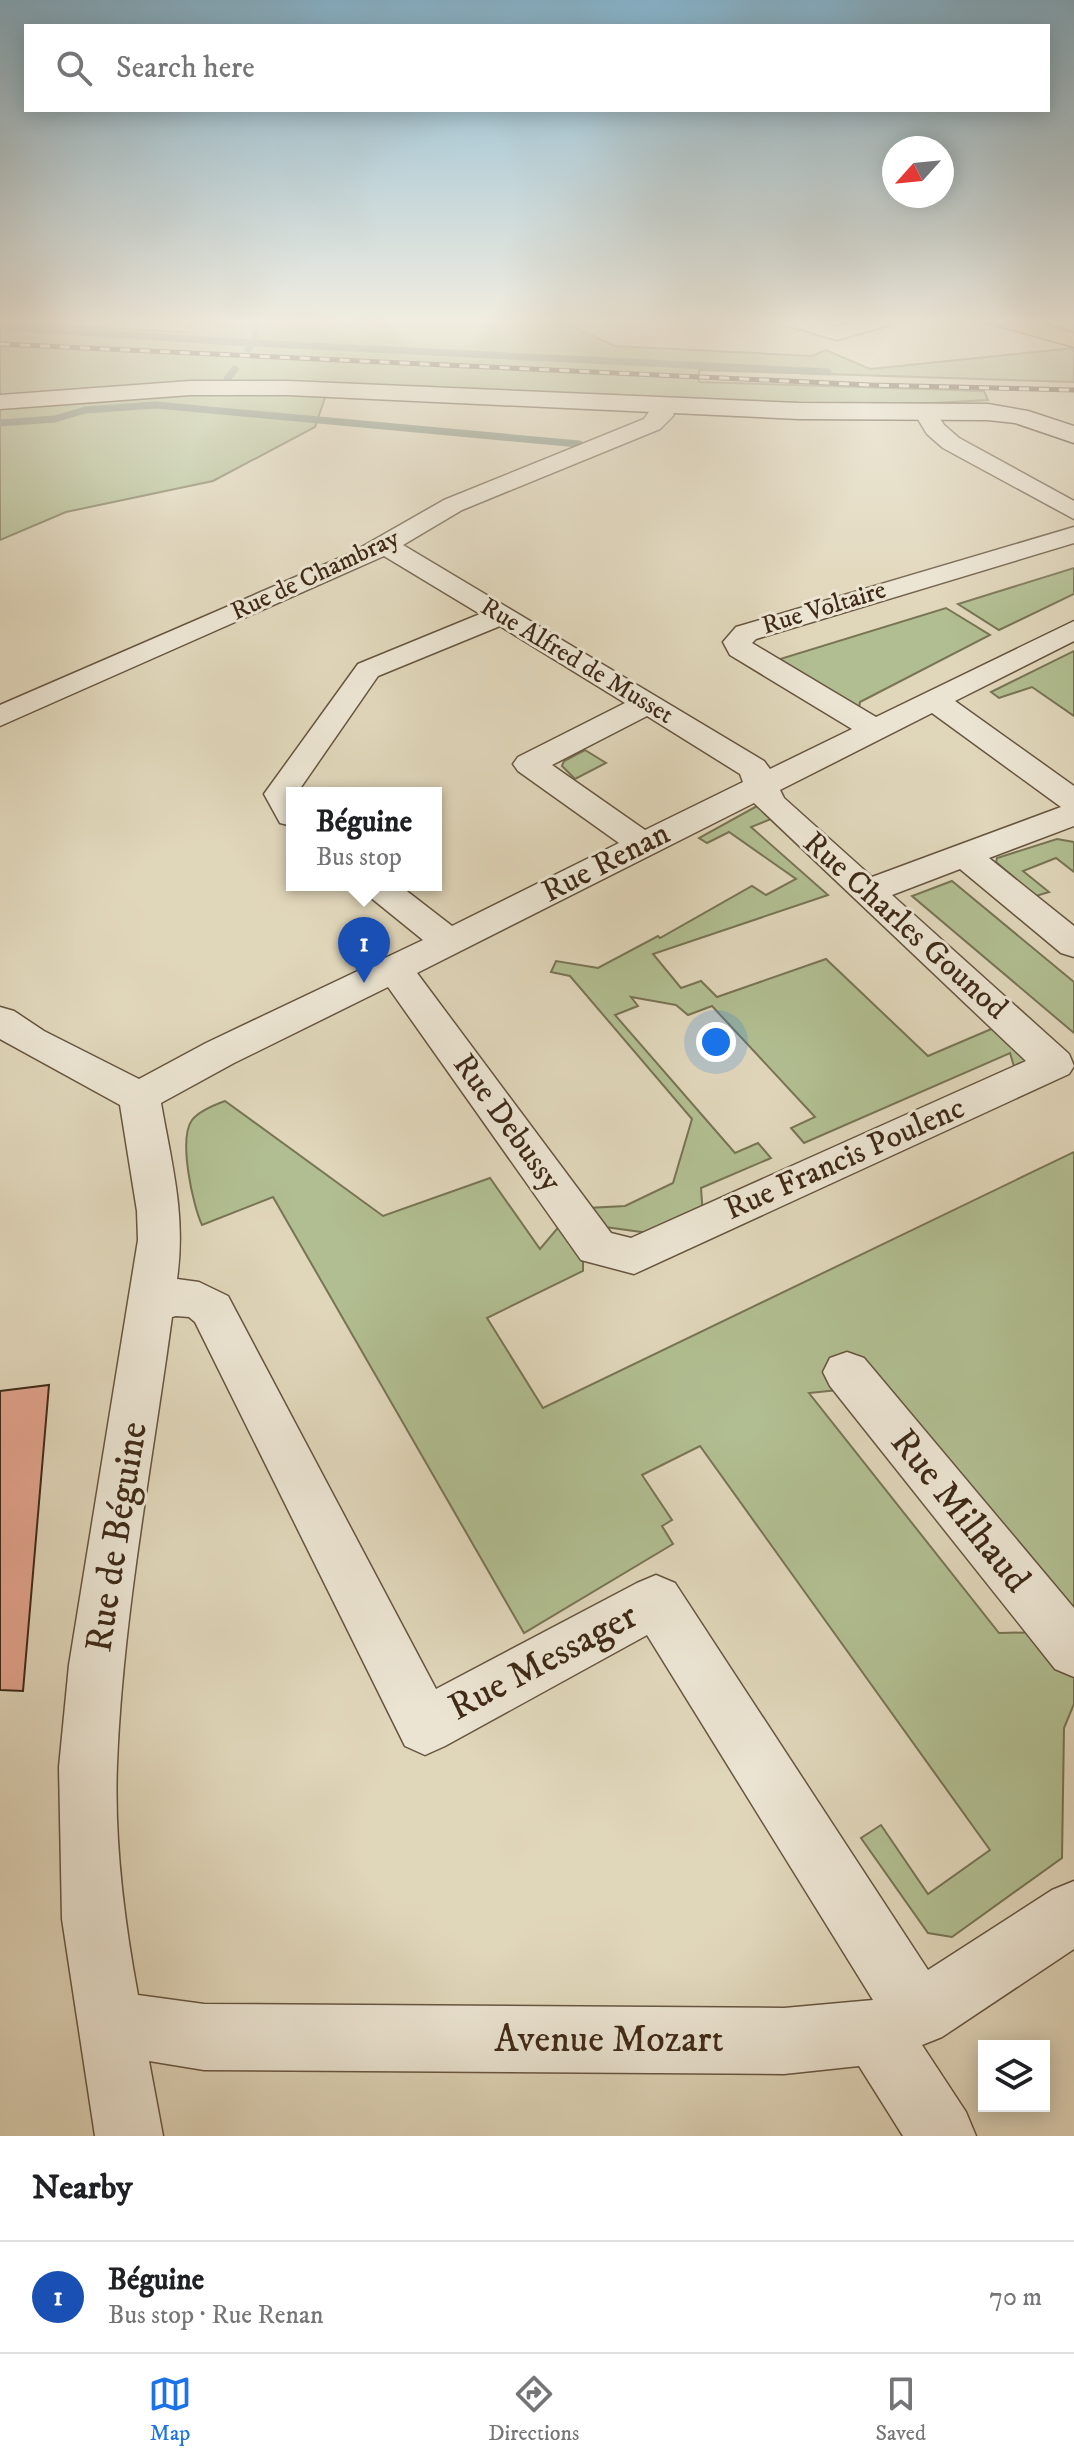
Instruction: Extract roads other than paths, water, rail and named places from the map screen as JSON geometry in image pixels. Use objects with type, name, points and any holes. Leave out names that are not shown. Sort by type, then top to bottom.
[{"type":"street","name":"Rue de Chambray","points":[[0,717],[384,546],[453,505],[652,424],[659,418]]},
{"type":"street","points":[[929,418],[941,436],[951,443],[1074,511]]},
{"type":"street","points":[[1024,418],[1074,435]]},
{"type":"street","name":"Rue Voltaire","points":[[876,730],[740,649],[737,642],[746,633],[1074,535]]},
{"type":"street","name":"Rue Alfred de Musset","points":[[384,546],[753,768],[761,784]]},
{"type":"street","points":[[286,805],[280,794],[368,670],[502,615]]},
{"type":"street","name":"Rue Renan","points":[[139,1097],[220,1053],[1074,630]]},
{"type":"street","points":[[935,701],[1074,801]]},
{"type":"street","points":[[642,844],[529,764],[647,704]]},
{"type":"street","name":"Rue Charles Gounod","points":[[761,784],[770,803],[1055,1064]]},
{"type":"street","points":[[867,892],[1074,814]]},
{"type":"street","points":[[965,856],[1074,945]]},
{"type":"street","points":[[385,891],[449,942]]},
{"type":"street","name":"Rue Debussy","points":[[394,968],[597,1248],[634,1256]]},
{"type":"street","points":[[0,1020],[30,1041],[139,1097]]},
{"type":"street","name":"Rue Francis Poulenc","points":[[634,1256],[1055,1064]]},
{"type":"street","name":"Rue de Béguine","points":[[129,2136],[93,1919],[88,1767],[97,1665],[160,1240],[159,1211],[139,1097]]},
{"type":"street","name":"Rue Messager","points":[[152,1299],[192,1298],[212,1309],[425,1726],[656,1601],[897,2023]]},
{"type":"street","name":"Rue Milhaud","points":[[847,1372],[1074,1650]]},
{"type":"street","name":"Avenue Mozart","points":[[110,2023],[204,2037],[784,2041],[897,2023],[1074,1912]]},
{"type":"street","points":[[897,2023],[942,2136]]},
{"type":"waterway","points":[[0,423],[59,418]]},
{"type":"waterway","points":[[294,418],[579,444]]},
{"type":"place","name":"Béguine","points":[[364,983]]}]
